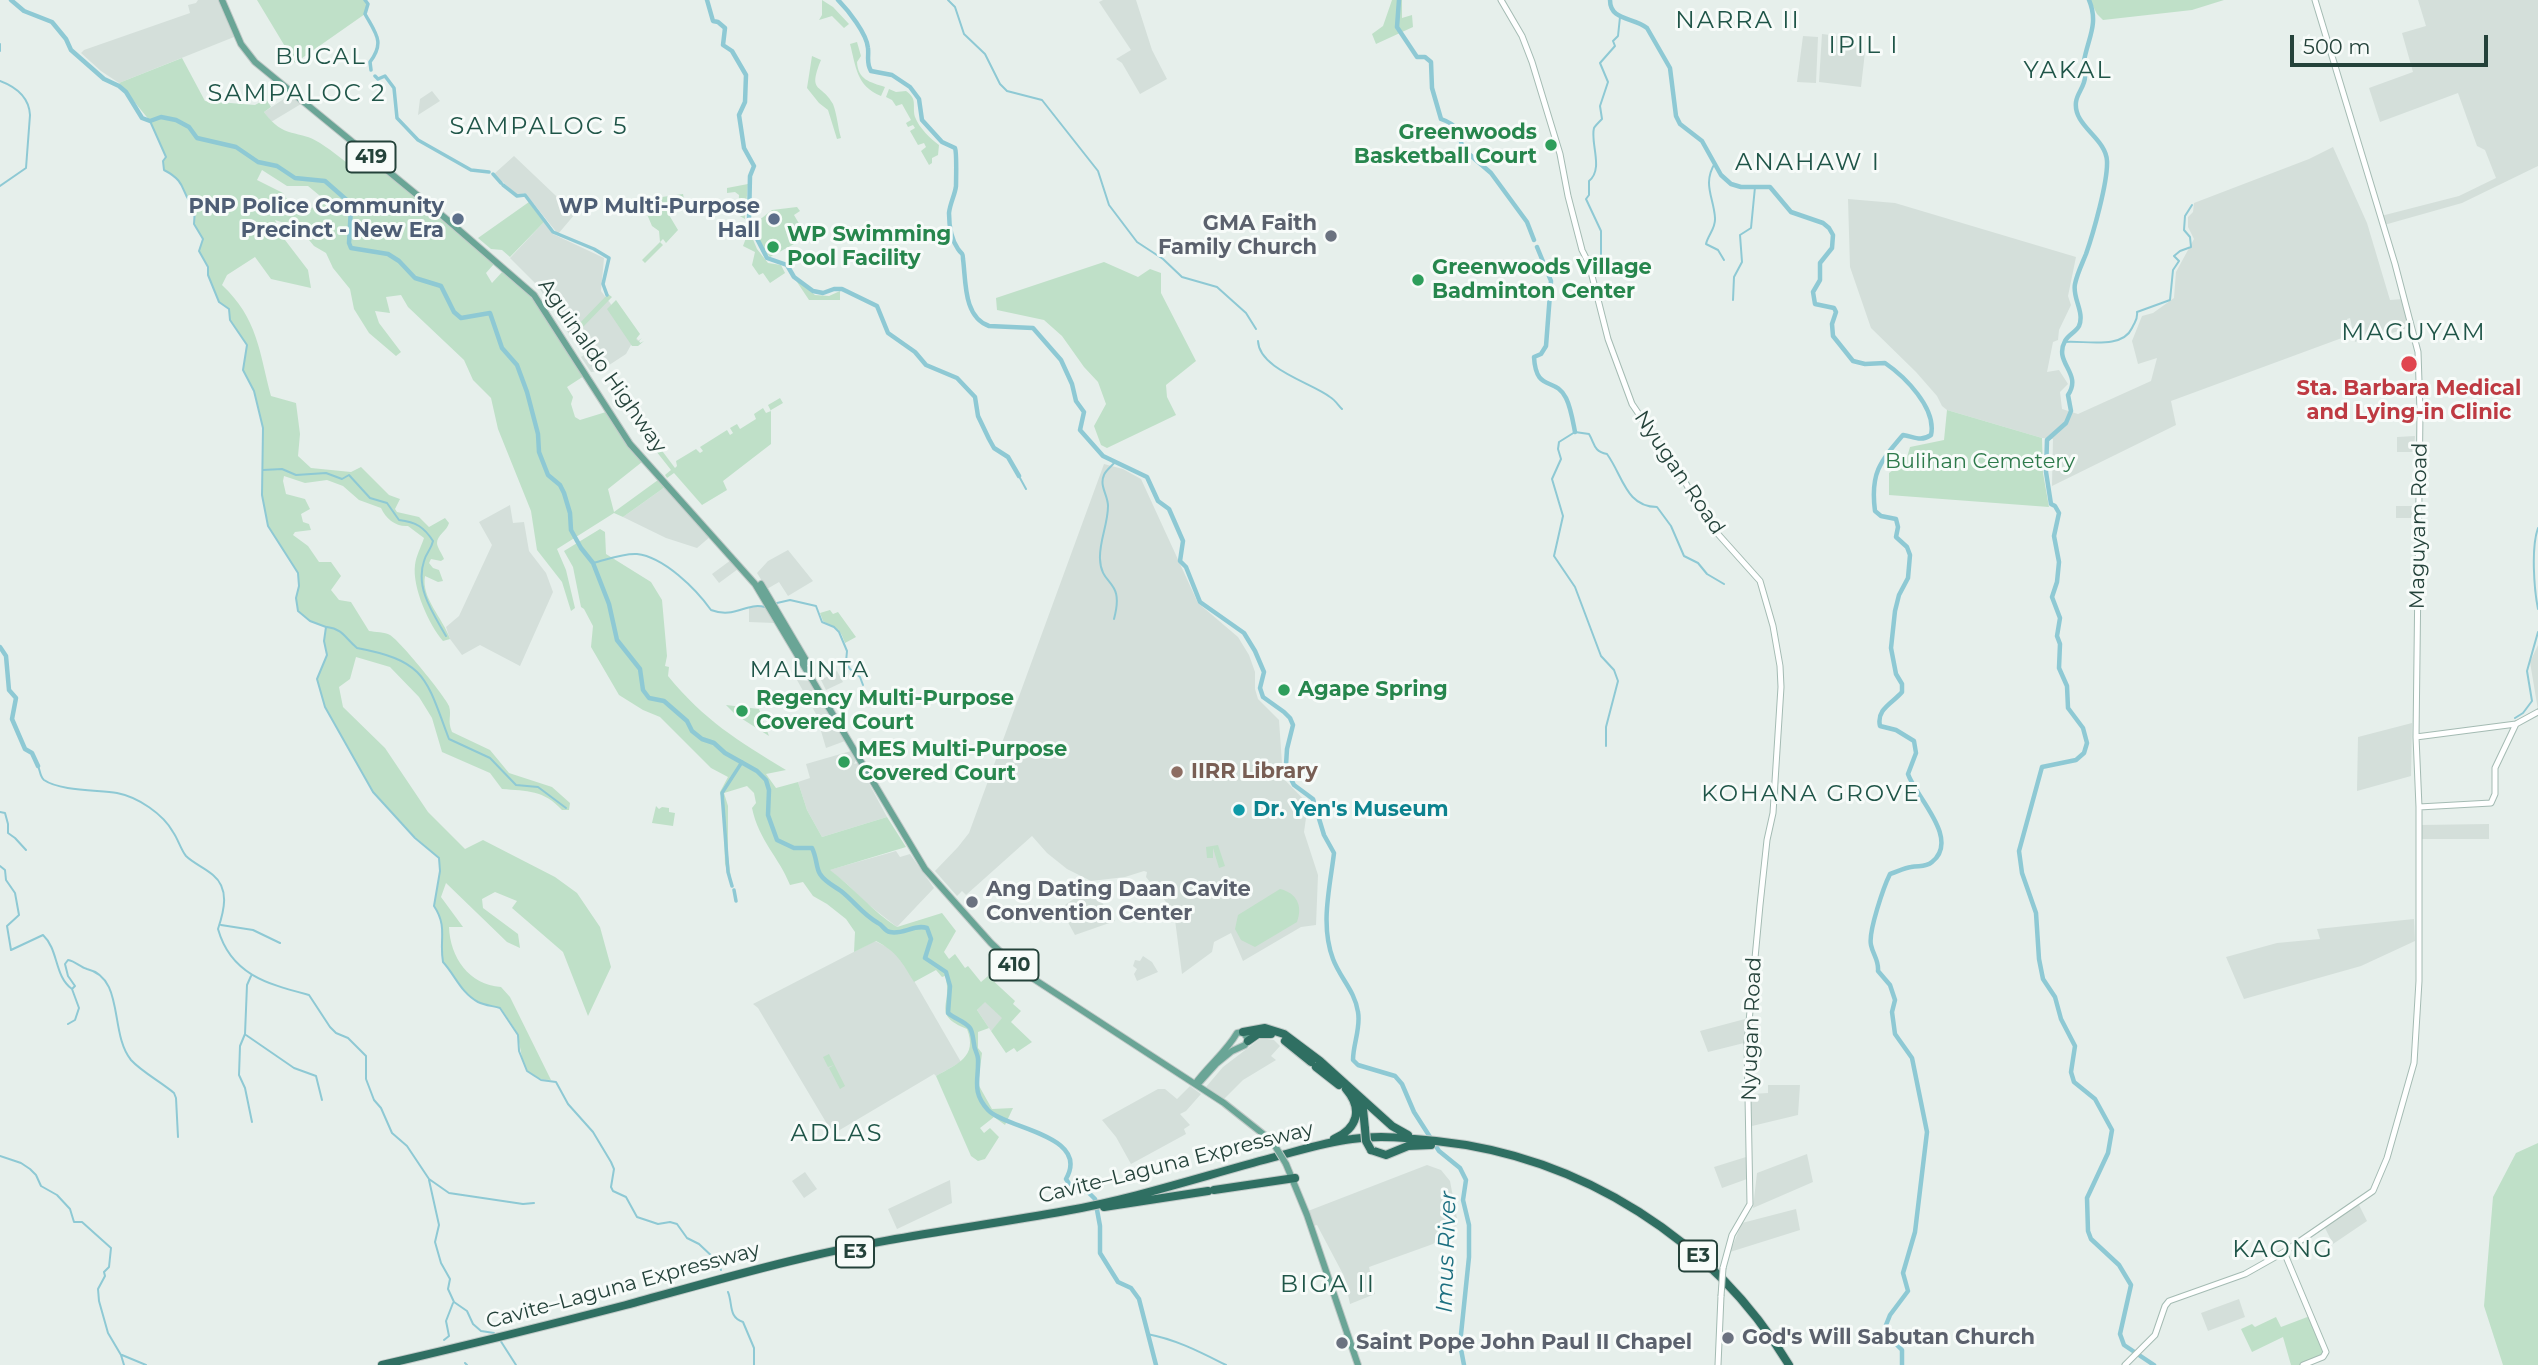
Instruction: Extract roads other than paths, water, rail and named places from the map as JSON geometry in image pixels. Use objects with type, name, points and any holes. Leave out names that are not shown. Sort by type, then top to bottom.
[{"type":"highway","points":[[1243,1032],[1265,1028],[1284,1034],[1320,1061],[1394,1128],[1417,1140]]},
{"type":"highway","points":[[1245,1044],[1260,1034],[1273,1034],[1346,1089],[1362,1106],[1366,1141],[1371,1150],[1386,1155],[1417,1140]]},
{"type":"highway","points":[[1301,1150],[1338,1137],[1352,1127],[1357,1117],[1356,1107],[1346,1089]]},
{"type":"highway","name":"Cavite–Laguna Expressway","points":[[1103,1205],[1301,1150],[1356,1138],[1417,1140],[1495,1155],[1558,1174],[1597,1192],[1648,1222],[1716,1278],[1752,1318],[1787,1365]]},
{"type":"highway","name":"Cavite–Laguna Expressway","points":[[403,1365],[831,1257],[1090,1208],[1342,1145],[1417,1140]]},
{"type":"highway","points":[[1103,1205],[1293,1178]]},
{"type":"highway","name":"Cavite–Laguna Expressway","points":[[382,1365],[493,1341]]},
{"type":"main road","name":"Aguinaldo Highway","points":[[224,0],[246,46],[260,62],[529,289],[551,318],[624,435],[760,583],[911,846],[942,890],[1014,966],[1258,1125],[1274,1141],[1288,1163],[1358,1365]]},
{"type":"main road","name":"Nyugan Road","points":[[1501,0],[1522,36],[1532,62],[1560,154],[1582,250],[1589,264],[1612,348],[1632,404],[1685,482],[1709,524],[1760,582],[1773,626],[1781,687],[1773,813],[1767,840],[1749,1008],[1747,1043],[1750,1204],[1732,1235],[1723,1268],[1718,1365]]},
{"type":"main road","name":"Maguyam Road","points":[[2125,1365],[2155,1335],[2169,1301],[2245,1275],[2284,1252],[2375,1189],[2394,1135],[2414,1063],[2419,981],[2419,807],[2416,737],[2420,412],[2418,352],[2393,255],[2315,0]]},
{"type":"main road","points":[[2416,737],[2516,724],[2538,712]]},
{"type":"main road","points":[[2419,807],[2491,803],[2495,794],[2496,768],[2516,724]]},
{"type":"main road","points":[[1196,1085],[1203,1076],[1234,1039],[1237,1033],[1243,1032],[1247,1035],[1245,1044],[1223,1058],[1203,1076]]},
{"type":"main road","points":[[1234,1039],[1235,1043],[1245,1044]]},
{"type":"main road","points":[[2284,1252],[2326,1352],[2323,1357],[2303,1365]]},
{"type":"waterway","points":[[11,0],[24,11],[52,22],[71,50],[104,79],[126,92],[142,118],[150,121],[161,117],[176,120],[189,127],[197,138],[236,147],[258,162],[277,166],[295,178],[325,181],[349,202],[351,207],[351,248],[388,254],[415,278],[441,286],[454,312],[461,318],[490,313],[502,348],[517,365],[527,392],[538,434],[539,452],[548,475],[560,485],[564,493],[570,513],[571,530],[593,563],[609,604],[617,640],[640,669],[643,690],[649,698],[664,701],[687,721],[692,731],[702,739],[714,743],[725,753],[757,771],[766,780],[769,790],[768,815],[777,840],[794,848],[812,848],[822,877],[867,916],[890,932],[927,928],[931,939],[925,958],[946,972],[950,986],[948,1013],[972,1032],[978,1057],[979,1097],[988,1110],[998,1117],[1043,1135],[1067,1152],[1071,1164],[1066,1179],[1073,1190],[1088,1192],[1095,1199],[1100,1226],[1100,1253],[1118,1282],[1131,1288],[1139,1299],[1156,1365]]},
{"type":"waterway","points":[[365,0],[368,4],[365,14],[378,43],[370,62],[371,70]]},
{"type":"waterway","points":[[707,0],[713,21],[725,28],[723,45],[732,51],[746,75],[745,102],[739,115],[744,148],[754,166],[750,176],[749,220]]},
{"type":"waterway","name":"Imus River","points":[[838,0],[861,29],[867,42],[871,71],[892,75],[910,87],[919,99],[922,120],[942,142],[955,148],[956,186],[949,222],[954,241],[963,255],[967,297],[974,315],[989,326],[1033,328],[1061,360],[1076,401],[1084,412],[1080,430],[1103,456],[1147,477],[1158,501],[1169,509],[1183,541],[1180,561],[1186,567],[1200,602],[1244,633],[1264,672],[1260,688],[1263,697],[1290,718],[1293,725],[1286,765],[1289,775],[1294,785],[1313,799],[1324,835],[1334,853],[1327,906],[1327,933],[1333,959],[1354,998],[1358,1012],[1353,1060],[1358,1065],[1395,1076],[1439,1151],[1460,1168],[1466,1180],[1463,1200],[1469,1225],[1469,1257],[1460,1344],[1464,1365]]},
{"type":"waterway","points":[[948,0],[955,7],[964,34],[985,54],[1000,84],[1007,91],[1042,100],[1098,171],[1109,205],[1137,242],[1163,259],[1182,277],[1217,287],[1246,313],[1256,329]]},
{"type":"waterway","points":[[1399,0],[1397,27],[1417,57],[1425,57],[1431,62],[1432,88],[1441,119],[1455,126],[1462,148],[1491,173],[1527,222],[1534,240]]},
{"type":"waterway","points":[[1610,0],[1614,12],[1647,28],[1670,68],[1676,116],[1680,124],[1702,141],[1721,175],[1731,184],[1741,187],[1770,187],[1791,212],[1823,223],[1829,228],[1833,235],[1832,248],[1820,263],[1820,280],[1813,292],[1815,304],[1834,308],[1836,312],[1832,324],[1833,336],[1853,361],[1865,364],[1885,363],[1893,369],[1924,404],[1932,425],[1931,435],[1927,437],[1903,435],[1878,469],[1874,487],[1875,511],[1881,516],[1896,519],[1896,537],[1907,547],[1910,555],[1908,578],[1899,595],[1895,611],[1891,648],[1902,692],[1880,715],[1880,726],[1896,730],[1914,741],[1916,753],[1908,774],[1934,818],[1941,842],[1940,853],[1929,864],[1890,874],[1877,909],[1871,939],[1878,971],[1890,985],[1895,1000],[1892,1012],[1895,1034],[1912,1058],[1927,1132],[1915,1232],[1903,1273],[1908,1291],[1886,1325],[1893,1341],[1902,1350],[1902,1365]]},
{"type":"waterway","points":[[2089,0],[2093,24],[2084,61],[2085,80],[2076,102],[2076,110],[2079,118],[2101,145],[2107,161],[2107,170],[2096,221],[2075,284],[2080,321],[2078,328],[2066,339],[2062,349],[2072,380],[2068,395],[2071,411],[2066,423],[2047,440],[2046,472],[2051,504],[2059,513],[2054,536],[2059,562],[2052,597],[2060,618],[2057,636],[2060,644],[2059,668],[2067,686],[2068,708],[2083,728],[2087,743],[2084,753],[2076,760],[2042,767],[2019,851],[2022,873],[2036,913],[2043,979],[2055,997],[2061,1019],[2075,1046],[2071,1072],[2074,1082],[2095,1099],[2112,1130],[2108,1153],[2087,1198],[2088,1231],[2091,1239],[2119,1265],[2131,1285],[2120,1334],[2124,1345],[2154,1365]]},
{"type":"waterway","points":[[1601,255],[1601,231],[1586,199],[1589,195],[1589,181],[1596,170],[1594,128],[1602,119],[1600,106],[1608,82],[1600,63],[1615,46],[1613,41],[1618,36],[1620,17]]},
{"type":"waterway","points":[[0,44],[0,51]]},
{"type":"waterway","points":[[375,76],[378,79],[385,76],[394,88],[397,118],[418,140],[471,170],[489,172]]},
{"type":"waterway","points":[[0,81],[21,94],[30,115],[26,168],[0,186]]},
{"type":"waterway","points":[[150,121],[166,157],[163,161],[164,170],[177,179],[195,208],[194,224],[203,239],[199,251],[208,267],[208,275],[219,302],[229,309],[230,320],[247,345],[243,370],[254,391],[263,428],[262,495],[268,526],[298,573],[298,611],[310,621],[326,627],[324,641],[327,655],[317,679],[325,707],[373,792],[415,838],[439,858],[440,871],[434,906],[442,927],[443,962],[472,998],[500,1008],[518,1035],[519,1051],[527,1071],[541,1080],[556,1082],[568,1104],[593,1132],[611,1162],[614,1169],[611,1187],[613,1191],[626,1197],[637,1217],[658,1224],[677,1224],[687,1238],[699,1244],[716,1260],[721,1270]]},
{"type":"waterway","points":[[1715,163],[1709,178],[1715,222],[1706,244],[1718,250],[1724,260]]},
{"type":"waterway","points":[[493,174],[501,183]]},
{"type":"waterway","points":[[503,185],[517,196],[525,195],[553,232],[609,258],[603,284],[607,295]]},
{"type":"waterway","points":[[1733,300],[1734,277],[1742,262],[1740,235],[1751,228],[1755,187]]},
{"type":"waterway","points":[[2064,342],[2111,342],[2120,339],[2132,328],[2137,312],[2170,300],[2173,270],[2179,261],[2174,256],[2191,247],[2190,237],[2184,230],[2185,216],[2192,205]]},
{"type":"waterway","points":[[752,229],[767,258],[787,265],[794,277],[813,291],[823,293],[842,289],[877,306],[888,333],[915,352],[926,365],[957,378],[975,397],[978,416],[994,448],[1008,457],[1019,476]]},
{"type":"waterway","points":[[1537,247],[1551,281],[1546,346],[1541,354],[1534,357],[1535,368],[1542,380],[1562,391],[1571,411],[1575,432]]},
{"type":"waterway","points":[[1258,341],[1267,360],[1322,392],[1342,409]]},
{"type":"waterway","points":[[1606,746],[1606,727],[1618,681],[1614,670],[1601,656],[1575,587],[1554,556],[1563,516],[1552,479],[1561,459],[1559,442],[1575,432],[1589,434],[1597,449],[1607,454],[1632,496],[1647,506],[1657,507],[1671,526],[1684,556],[1698,563],[1707,574],[1724,584]]},
{"type":"waterway","points":[[1114,619],[1117,596],[1104,575],[1100,559],[1108,506],[1103,479],[1106,471],[1115,462]]},
{"type":"waterway","points":[[263,470],[282,469],[296,475],[326,473],[342,479],[349,475],[370,498],[387,503],[399,520],[423,529],[433,541],[422,571],[424,591],[446,636]]},
{"type":"waterway","points":[[1020,478],[1026,489]]},
{"type":"waterway","points":[[2538,528],[2534,557],[2538,609]]},
{"type":"waterway","points":[[593,563],[626,555],[647,556],[678,575],[711,610],[727,613],[765,607]]},
{"type":"waterway","points":[[777,603],[790,600],[816,606],[822,622],[839,632],[847,651],[846,662],[860,677],[863,685]]},
{"type":"waterway","points":[[327,627],[340,632],[357,648],[380,653],[410,666],[428,687],[449,739],[490,758],[516,785],[538,787],[566,808]]},
{"type":"waterway","points":[[2515,718],[2523,713],[2532,701],[2527,671],[2538,632]]},
{"type":"waterway","points":[[0,647],[6,656],[9,690],[16,698],[12,719],[25,749],[32,753],[38,766]]},
{"type":"waterway","points":[[732,886],[728,872],[722,793],[742,762]]},
{"type":"waterway","points":[[38,766],[43,779],[51,784],[125,795],[141,802],[169,825],[186,856],[213,875],[222,887],[224,908],[218,929],[232,957],[253,975],[279,987],[309,995],[330,1027],[348,1038],[366,1056],[366,1079],[374,1100],[381,1108],[392,1133],[407,1146],[429,1179],[449,1193],[523,1204],[534,1203]]},
{"type":"waterway","points":[[0,812],[5,813],[8,833],[26,850]]},
{"type":"waterway","points":[[0,866],[5,870],[6,880],[15,893],[19,915],[7,926],[11,950],[43,935],[52,948],[62,977],[72,989],[75,986],[68,976],[65,964],[68,960],[99,974],[112,995],[124,1049],[141,1069],[174,1093],[178,1137]]},
{"type":"waterway","points":[[734,890],[736,901]]},
{"type":"waterway","points":[[221,925],[253,930],[280,943]]},
{"type":"waterway","points":[[251,976],[247,985],[245,1034],[240,1046],[239,1075],[245,1088],[252,1122]]},
{"type":"waterway","points":[[68,1024],[75,1020],[79,1008],[72,989]]},
{"type":"waterway","points":[[246,1035],[294,1068],[316,1076],[322,1100]]},
{"type":"waterway","points":[[0,1156],[30,1169],[41,1186],[57,1195],[70,1209],[74,1222],[82,1222],[111,1248],[109,1267],[104,1272],[105,1276],[98,1289],[99,1301],[108,1333],[124,1365]]},
{"type":"waterway","points":[[429,1180],[439,1225],[435,1242],[441,1263],[450,1279],[448,1289],[454,1302],[467,1311],[473,1324],[481,1331],[494,1333],[496,1336]]},
{"type":"waterway","points":[[728,1292],[733,1313],[743,1322],[754,1348],[754,1365]]},
{"type":"waterway","points":[[444,1340],[449,1336],[446,1321],[453,1303]]},
{"type":"waterway","points":[[1147,1334],[1177,1343],[1226,1365]]},
{"type":"waterway","points":[[500,1340],[516,1365]]},
{"type":"waterway","points":[[122,1355],[146,1365]]},
{"type":"place","name":"Greenwoods Basketball Court","points":[[1551,145]]},
{"type":"place","name":"PNP Police Community Precinct - New Era","points":[[458,219]]},
{"type":"place","name":"WP Multi-Purpose Hall","points":[[774,219]]},
{"type":"place","name":"GMA Faith Family Church","points":[[1331,236]]},
{"type":"place","name":"WP Swimming Pool Facility","points":[[773,247]]},
{"type":"place","name":"Greenwoods Village Badminton Center","points":[[1418,280]]},
{"type":"place","name":"Sta. Barbara Medical and Lying-in Clinic","points":[[2409,364]]},
{"type":"place","name":"Agape Spring","points":[[1284,690]]},
{"type":"place","name":"Regency Multi-Purpose Covered Court","points":[[742,711]]},
{"type":"place","name":"MES Multi-Purpose Covered Court","points":[[844,762]]},
{"type":"place","name":"IIRR Library","points":[[1177,772]]},
{"type":"place","name":"Dr. Yen's Museum","points":[[1239,810]]},
{"type":"place","name":"Ang Dating Daan Cavite Convention Center","points":[[972,902]]},
{"type":"place","name":"God's Will Sabutan Church","points":[[1728,1338]]},
{"type":"place","name":"Saint Pope John Paul II Chapel","points":[[1342,1343]]},
{"type":"district","name":"NARRA II","points":[[1738,21]]},
{"type":"district","name":"IPIL I","points":[[1864,46]]},
{"type":"district","name":"BUCAL","points":[[321,57]]},
{"type":"district","name":"YAKAL","points":[[2068,71]]},
{"type":"district","name":"SAMPALOC 2","points":[[297,94]]},
{"type":"district","name":"SAMPALOC 5","points":[[539,127]]},
{"type":"district","name":"ANAHAW I","points":[[1808,163]]},
{"type":"district","name":"MAGUYAM","points":[[2414,333]]},
{"type":"district","name":"MALINTA","points":[[810,670]]},
{"type":"district","name":"KOHANA GROVE","points":[[1811,794]]},
{"type":"district","name":"ADLAS","points":[[837,1134]]},
{"type":"district","name":"KAONG","points":[[2283,1250]]},
{"type":"district","name":"BIGA II","points":[[1328,1285]]},
{"type":"park label","name":"Bulihan Cemetery","points":[[1980,462]]}]
